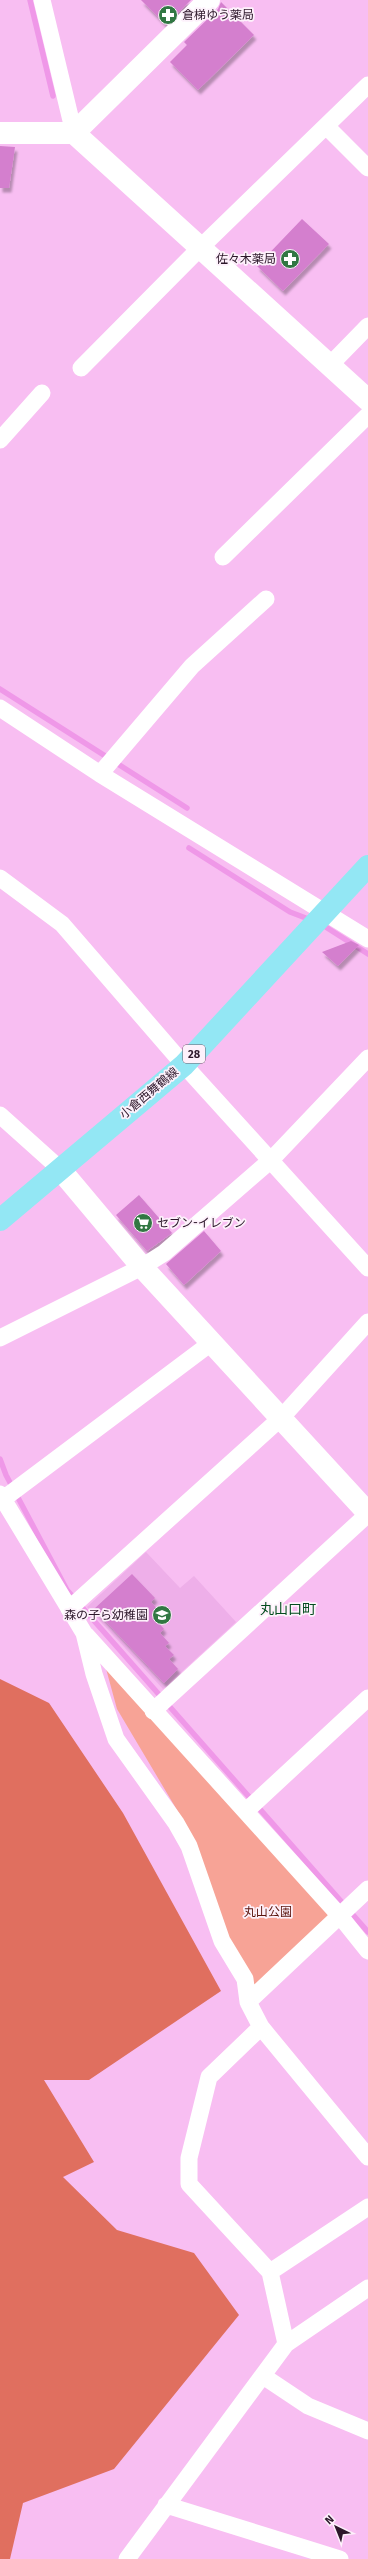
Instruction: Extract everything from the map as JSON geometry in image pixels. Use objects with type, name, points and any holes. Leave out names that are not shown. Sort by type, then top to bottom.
[{"type":"main road","name":"小倉西舞鶴線","points":[[0,1220],[59,1168],[184,1065],[368,866]]},
{"type":"street","points":[[42,0],[74,133],[199,249],[368,400]]},
{"type":"street","points":[[0,133],[74,133],[209,0]]},
{"type":"street","points":[[81,368],[199,249],[368,86]]},
{"type":"street","points":[[327,127],[368,168]]},
{"type":"street","points":[[330,365],[368,326]]},
{"type":"street","points":[[0,440],[42,393]]},
{"type":"street","points":[[223,557],[368,414]]},
{"type":"street","points":[[100,774],[192,666],[266,599]]},
{"type":"street","points":[[0,708],[100,774],[325,914],[368,939]]},
{"type":"street","points":[[0,878],[62,924],[184,1065],[368,1268]]},
{"type":"street","points":[[0,1338],[142,1267],[164,1252],[271,1160],[368,1058]]},
{"type":"street","points":[[0,1115],[59,1168],[142,1267],[211,1343],[282,1417],[368,1513],[161,1704]]},
{"type":"street","points":[[73,1607],[282,1417],[368,1322]]},
{"type":"street","points":[[211,1343],[8,1494],[73,1607],[84,1633],[94,1674],[116,1739],[176,1823],[189,1846],[222,1940],[245,1979],[248,2002],[261,2027],[368,2157]]},
{"type":"street","points":[[84,1633],[161,1704],[246,1811],[340,1916],[368,1951]]},
{"type":"street","points":[[246,1811],[368,1698]]},
{"type":"street","points":[[248,2002],[362,1895]]},
{"type":"street","points":[[261,2027],[209,2077],[189,2158],[189,2184],[270,2272],[286,2344]]},
{"type":"street","points":[[270,2272],[368,2207]]},
{"type":"street","points":[[127,2559],[286,2344],[368,2288]]},
{"type":"street","points":[[263,2376],[308,2406],[368,2431]]},
{"type":"street","points":[[166,2505],[340,2559]]},
{"type":"shaded area","name":"森の子ら幼稚園","points":[[146,1552],[180,1588],[194,1576],[236,1622],[163,1689],[87,1607]]},
{"type":"shaded area","points":[[0,1679],[49,1703],[123,1813],[221,1991],[89,2080],[44,2080],[94,2162],[63,2177],[117,2230],[194,2253],[239,2315],[114,2469],[23,2503],[10,2559],[0,2559]]},
{"type":"green space","name":"丸山公園","points":[[105,1665],[334,1917],[255,1987],[227,1934],[196,1842],[117,1709]]},
{"type":"building","name":"倉梯ゆう薬局","points":[[141,0],[191,0],[166,25]]},
{"type":"building","points":[[221,2],[254,35],[198,90],[170,62],[187,45],[184,42],[218,9]]},
{"type":"building","points":[[0,146],[15,147],[9,188],[0,188]]},
{"type":"building","points":[[302,219],[329,244],[283,291],[257,266]]},
{"type":"building","points":[[351,941],[359,945],[338,966],[322,952]]},
{"type":"building","name":"セブン-イレブン","points":[[139,1195],[172,1233],[147,1251],[116,1215]]},
{"type":"building","points":[[204,1231],[221,1251],[184,1285],[166,1264]]},
{"type":"building","points":[[132,1574],[155,1598],[151,1602],[162,1614],[156,1620],[164,1629],[160,1633],[169,1643],[165,1646],[174,1655],[169,1659],[178,1669],[164,1683],[94,1609]]},
{"type":"waterway","points":[[30,0],[53,96]]},
{"type":"waterway","points":[[0,689],[187,808]]},
{"type":"waterway","points":[[189,848],[290,912],[311,920]]},
{"type":"waterway","points":[[321,924],[368,954]]},
{"type":"waterway","points":[[0,1459],[6,1475],[67,1590],[368,1932]]},
{"type":"place","name":"倉梯ゆう薬局","points":[[168,15]]},
{"type":"place","name":"佐々木薬局","points":[[290,259]]},
{"type":"place","name":"セブン-イレブン","points":[[143,1223]]},
{"type":"place","name":"森の子ら幼稚園","points":[[162,1615]]},
{"type":"district","name":"丸山口町","points":[[288,1609]]}]
